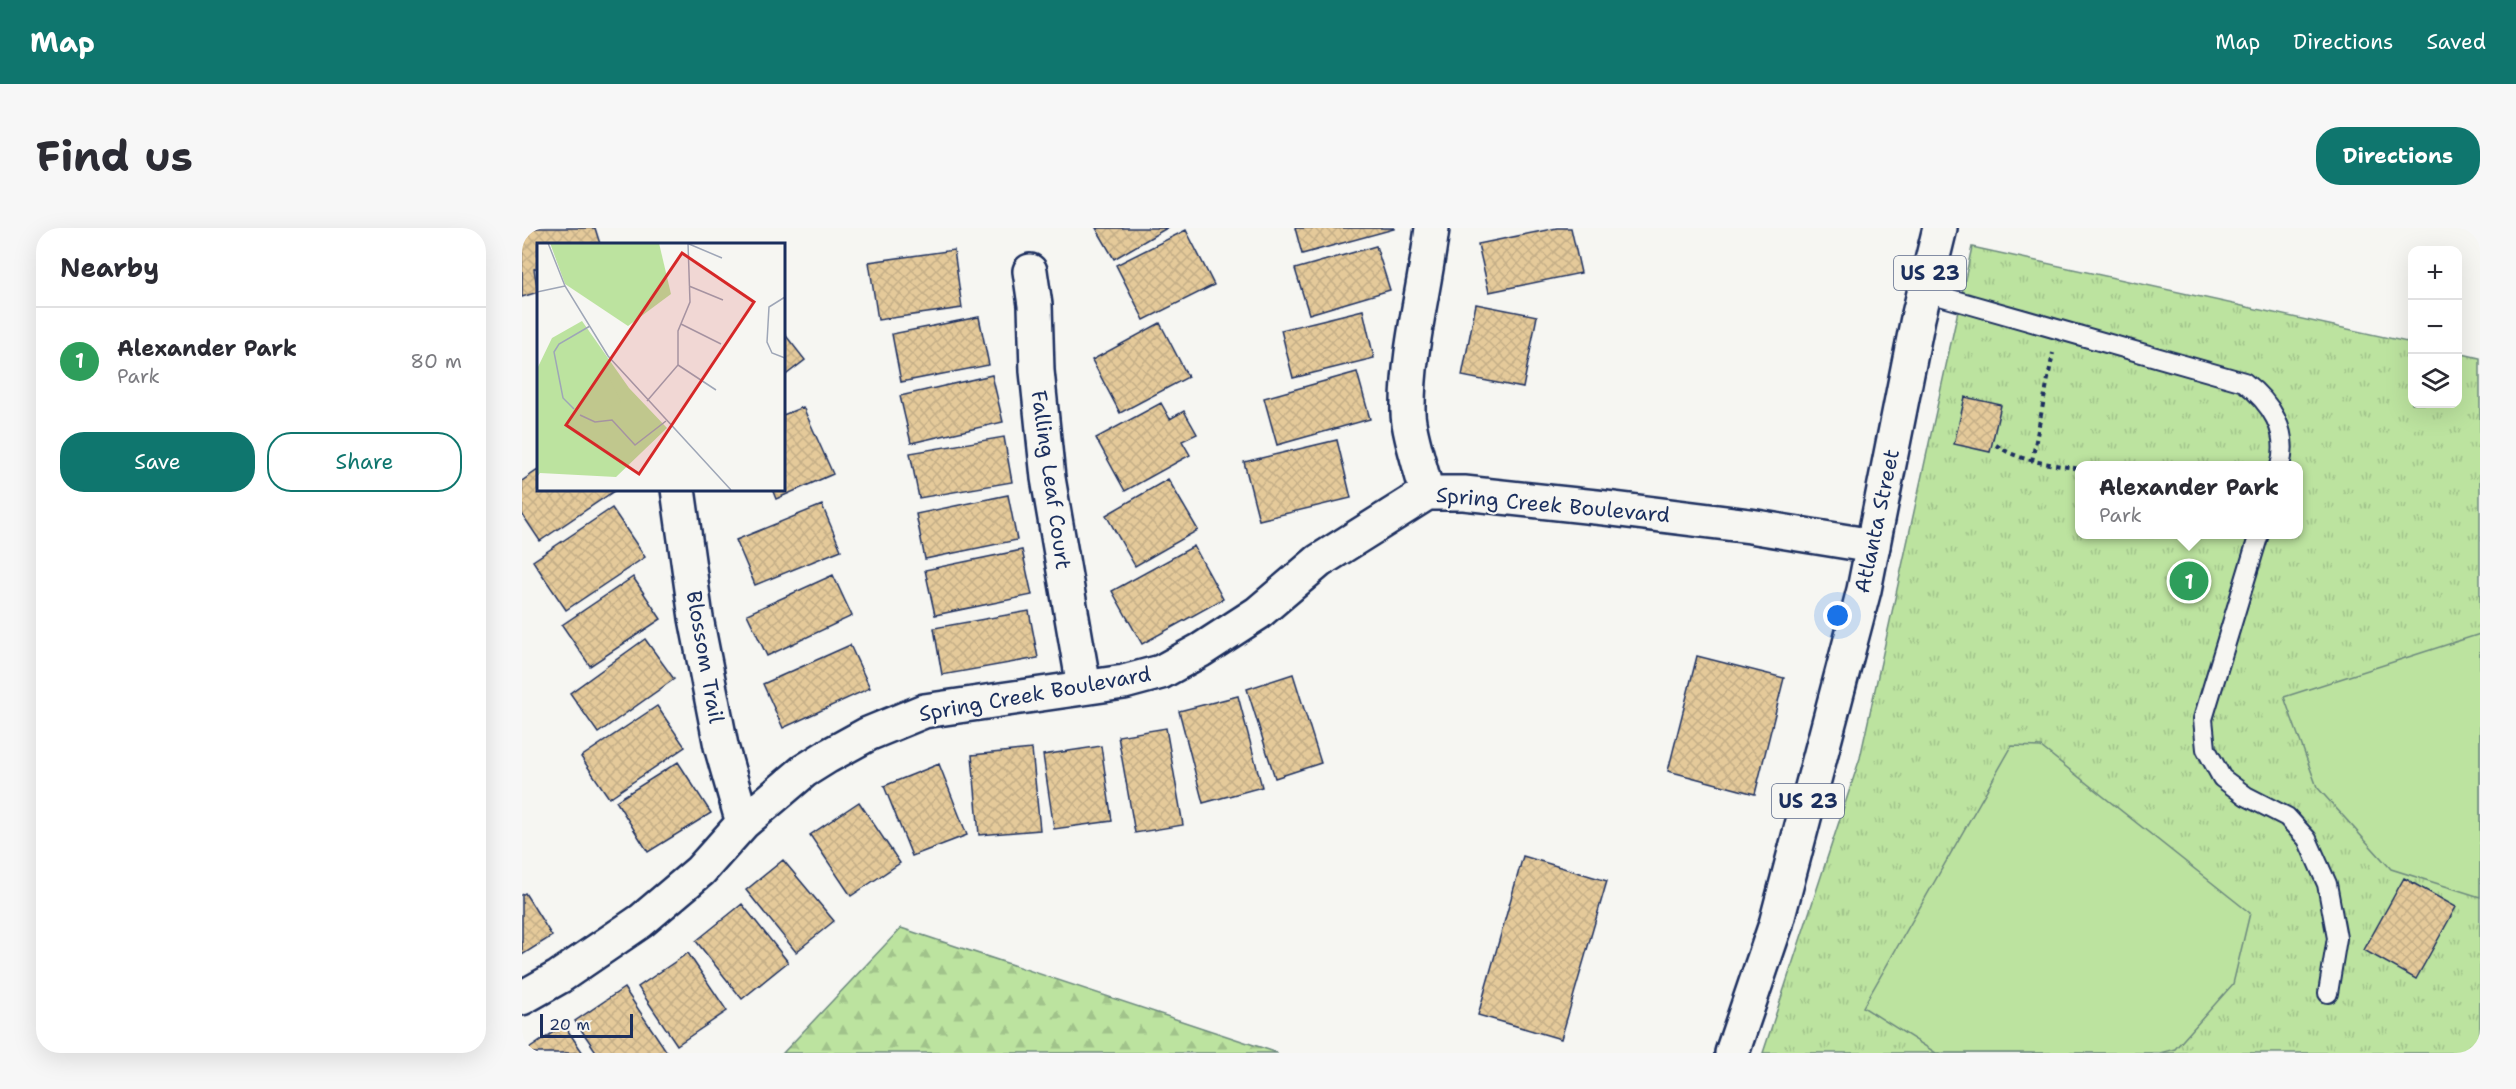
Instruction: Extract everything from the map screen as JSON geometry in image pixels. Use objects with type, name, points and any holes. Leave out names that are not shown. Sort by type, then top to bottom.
[{"type":"street","points":[[1427,493],[1407,414],[1410,366],[1426,274],[1431,228]]},
{"type":"street","name":"Atlanta Street","points":[[1732,1053],[1776,924],[1864,590],[1918,318],[1940,228]]},
{"type":"street","name":"Falling Leaf Court","points":[[1030,271],[1035,305],[1037,371],[1048,478],[1084,687]]},
{"type":"street","name":"Blossom Trail","points":[[678,490],[696,618],[721,746],[743,823]]},
{"type":"street","name":"Spring Creek Boulevard","points":[[522,998],[559,977],[641,921],[700,871],[743,823],[804,771],[868,734],[924,711],[1124,682],[1161,672],[1201,650],[1258,613],[1320,561],[1427,493],[1464,492],[1605,508],[1750,526],[1873,546]]},
{"type":"lane","points":[[1926,292],[2244,382],[2262,396],[2273,410],[2280,432],[2281,461]]},
{"type":"lane","points":[[2257,539],[2203,718],[2206,749],[2223,778],[2246,796],[2287,818],[2307,839],[2327,884],[2337,938],[2328,993]]},
{"type":"path","points":[[2032,461],[2058,328]]},
{"type":"path","points":[[1996,445],[2005,451],[2032,461],[2075,468]]},
{"type":"green space","points":[[1972,247],[2408,342],[2408,408],[2462,408],[2462,354],[2480,358],[2480,1053],[1763,1053],[1860,758]]},
{"type":"green space","points":[[2480,634],[2480,897],[2391,869],[2317,787],[2284,697]]},
{"type":"green space","points":[[2012,746],[2041,747],[2250,913],[2233,984],[2175,1049],[2160,1053],[1936,1053],[1863,1007]]},
{"type":"green space","points":[[901,928],[1278,1053],[783,1053]]},
{"type":"building","points":[[522,228],[595,228],[600,243],[537,243],[537,268],[534,269],[537,292],[522,297]]},
{"type":"building","points":[[1096,228],[1167,228],[1114,259]]},
{"type":"building","points":[[1295,228],[1394,228],[1394,229],[1302,254]]},
{"type":"building","points":[[1557,228],[1571,228],[1581,273],[1489,292],[1478,244]]},
{"type":"building","points":[[1186,230],[1214,285],[1144,320],[1116,265]]},
{"type":"building","points":[[1376,246],[1390,290],[1309,314],[1295,269]]},
{"type":"building","points":[[954,250],[962,308],[878,320],[869,262]]},
{"type":"building","points":[[1476,304],[1537,316],[1523,388],[1462,376]]},
{"type":"building","points":[[1363,310],[1374,358],[1293,378],[1281,330]]},
{"type":"building","points":[[979,317],[989,365],[901,382],[892,334]]},
{"type":"building","points":[[1160,323],[1188,377],[1120,413],[1092,360]]},
{"type":"building","points":[[784,333],[805,360],[784,376]]},
{"type":"building","points":[[1357,372],[1370,419],[1277,445],[1264,398]]},
{"type":"building","points":[[992,375],[1003,422],[911,443],[900,396]]},
{"type":"building","points":[[1965,397],[2001,405],[1990,452],[1954,444]]},
{"type":"building","points":[[1161,403],[1170,419],[1184,411],[1197,434],[1182,441],[1190,455],[1125,491],[1096,438]]},
{"type":"building","points":[[803,407],[833,474],[776,499],[772,490],[784,490],[784,415]]},
{"type":"building","points":[[1004,437],[1012,482],[919,498],[910,453]]},
{"type":"building","points":[[1337,440],[1351,498],[1259,520],[1244,462]]},
{"type":"building","points":[[537,471],[537,490],[614,491],[540,541],[522,514],[522,481]]},
{"type":"building","points":[[1168,479],[1198,530],[1135,566],[1106,515]]},
{"type":"building","points":[[1008,495],[1017,540],[925,559],[916,514]]},
{"type":"building","points":[[822,505],[841,550],[755,585],[736,540]]},
{"type":"building","points":[[612,508],[645,557],[566,610],[533,561]]},
{"type":"building","points":[[1194,546],[1223,599],[1142,644],[1112,591]]},
{"type":"building","points":[[1022,550],[1032,595],[935,615],[925,570]]},
{"type":"building","points":[[833,575],[852,616],[767,656],[747,614]]},
{"type":"building","points":[[633,577],[661,619],[590,666],[562,625]]},
{"type":"building","points":[[1029,611],[1038,658],[942,675],[934,628]]},
{"type":"building","points":[[645,639],[674,679],[598,733],[570,693]]},
{"type":"building","points":[[850,645],[870,688],[783,728],[763,684]]},
{"type":"building","points":[[1697,656],[1784,678],[1755,794],[1668,771]]},
{"type":"building","points":[[1293,674],[1321,763],[1275,778],[1247,689]]},
{"type":"building","points":[[1238,696],[1262,787],[1203,803],[1179,711]]},
{"type":"building","points":[[657,706],[685,747],[609,798],[581,757]]},
{"type":"building","points":[[1166,728],[1183,825],[1135,833],[1118,736]]},
{"type":"building","points":[[1101,746],[1112,821],[1054,829],[1043,755]]},
{"type":"building","points":[[1032,749],[1040,830],[979,835],[972,755]]},
{"type":"building","points":[[678,762],[711,813],[648,852],[616,801]]},
{"type":"building","points":[[939,764],[967,835],[912,856],[884,786]]},
{"type":"building","points":[[859,802],[900,863],[851,896],[810,835]]},
{"type":"building","points":[[1523,856],[1607,881],[1561,1039],[1478,1015]]},
{"type":"building","points":[[783,860],[834,921],[796,952],[746,890]]},
{"type":"building","points":[[2404,878],[2456,907],[2416,979],[2364,950]]},
{"type":"building","points":[[525,893],[552,936],[522,955],[522,895]]},
{"type":"building","points":[[742,904],[788,962],[742,999],[696,941]]},
{"type":"building","points":[[688,953],[727,1011],[677,1045],[638,987]]},
{"type":"building","points":[[624,988],[667,1052],[597,1053],[575,1021]]},
{"type":"building","points":[[564,1025],[583,1053],[523,1053]]},
{"type":"place","name":"Alexander Park","points":[[2189,581]]}]
